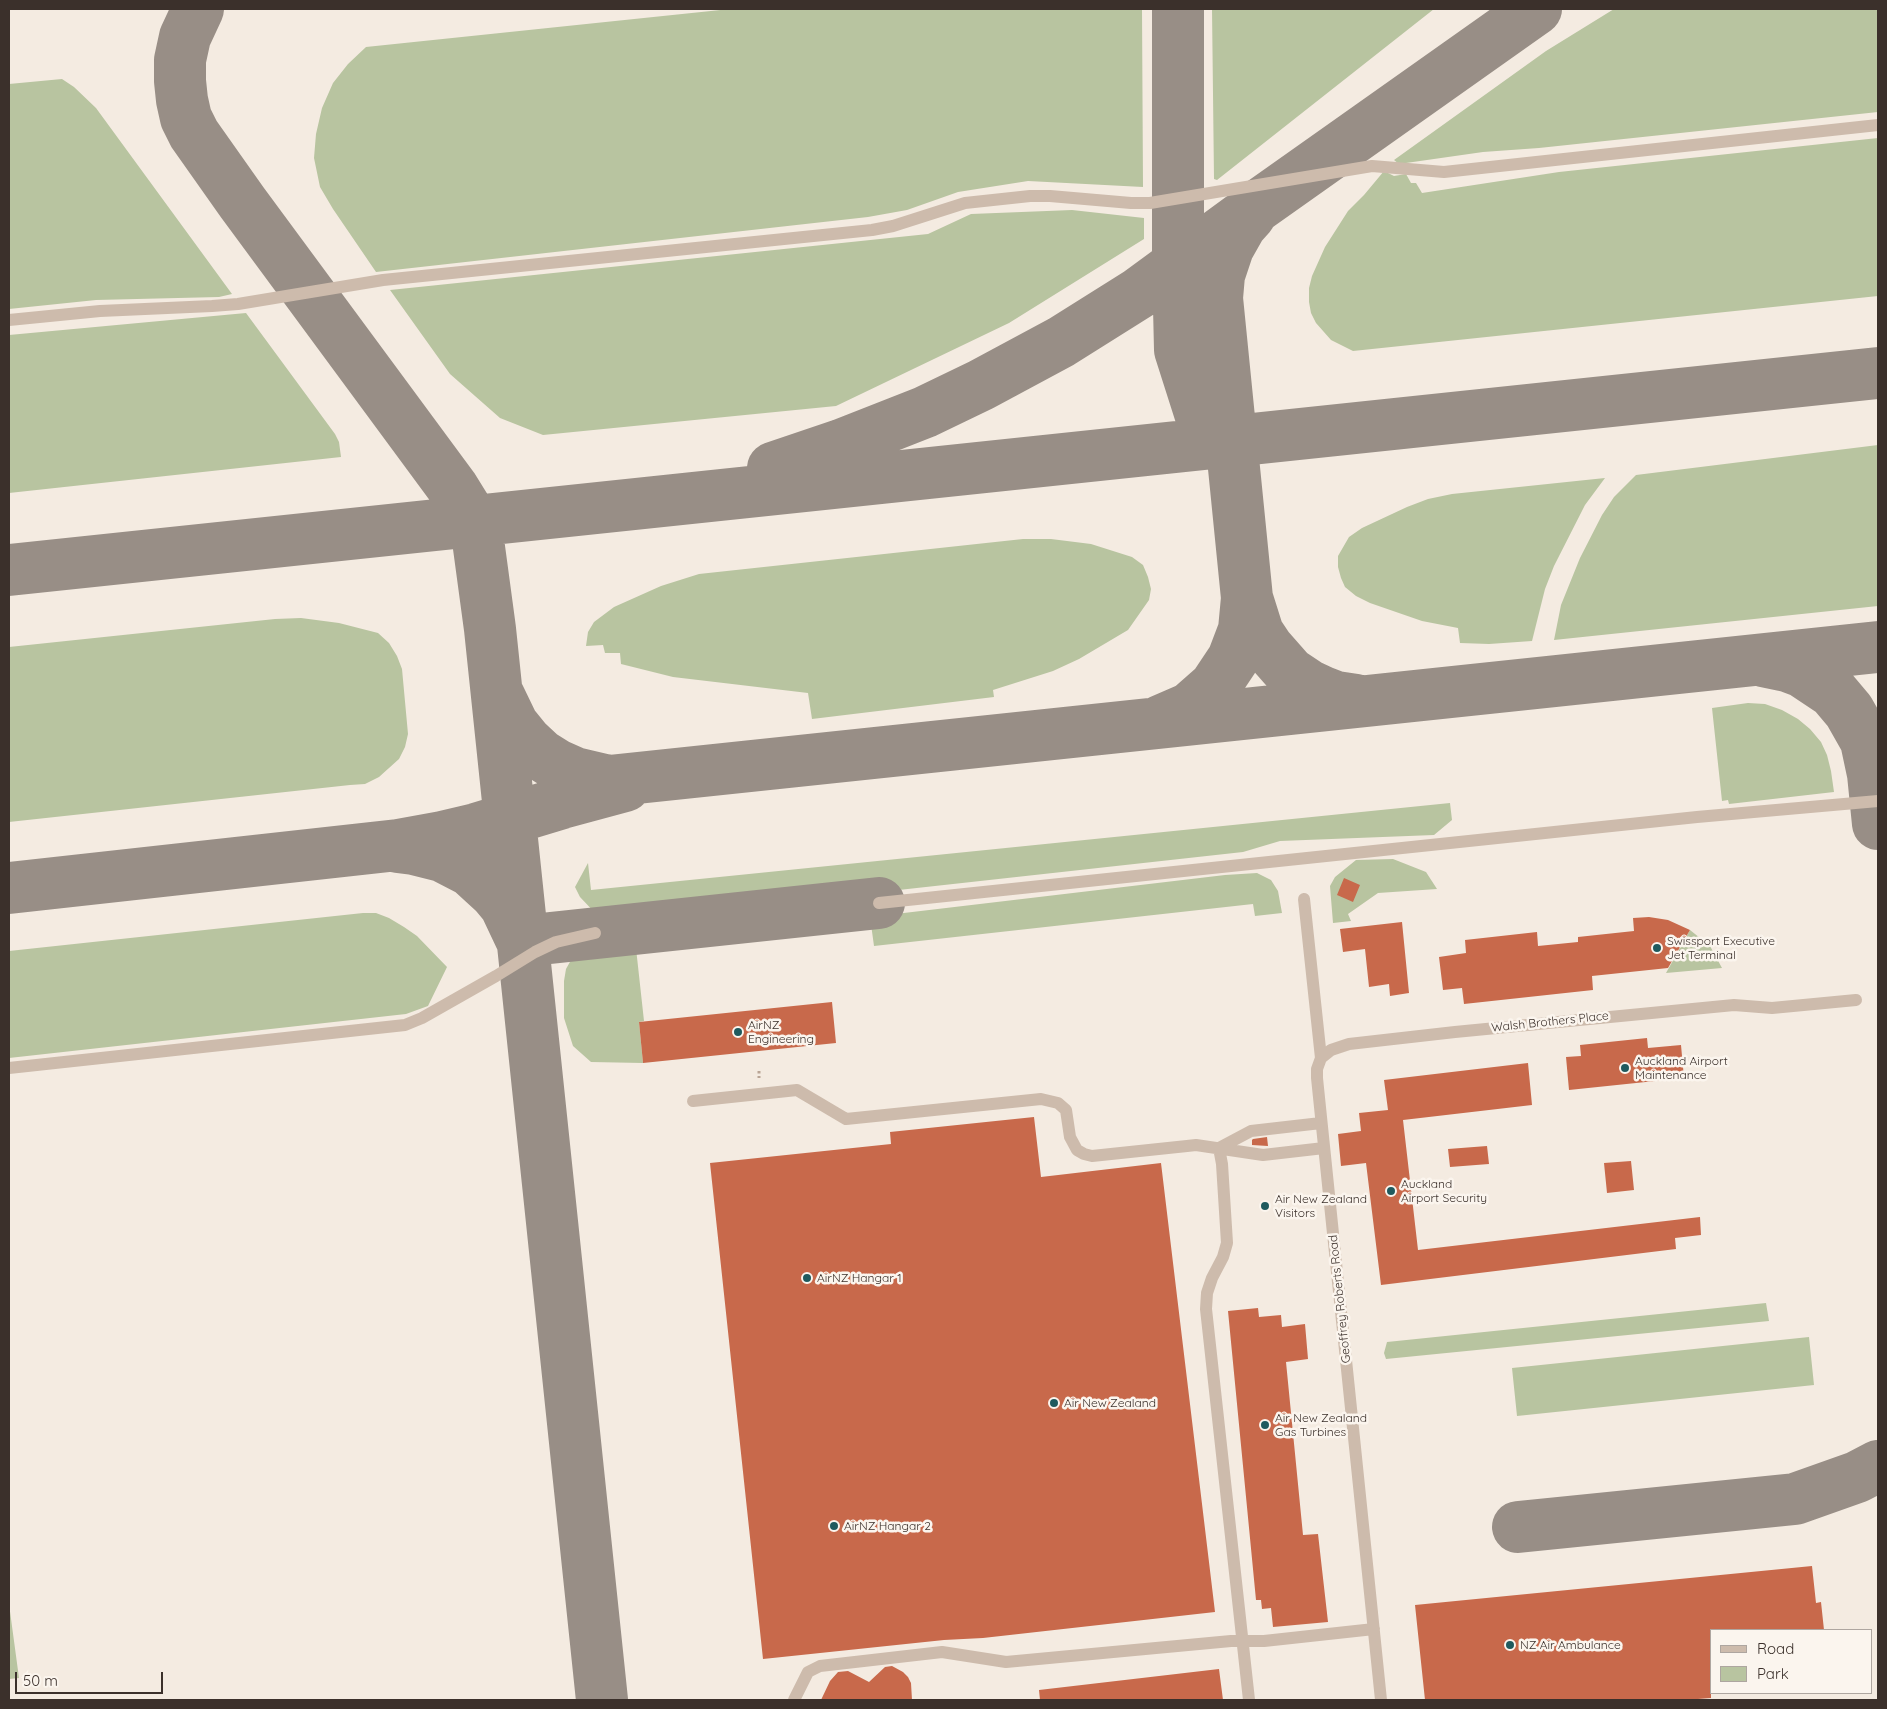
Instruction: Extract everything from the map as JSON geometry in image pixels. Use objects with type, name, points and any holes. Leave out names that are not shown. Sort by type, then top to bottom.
[{"type":"street","points":[[9,320],[100,311],[220,306],[383,280],[872,230],[892,226],[965,203],[1040,195],[1150,203],[1372,166],[1444,172],[1878,125]]},
{"type":"street","points":[[879,903],[1688,818],[1878,801]]},
{"type":"street","name":"Geoffrey Roberts Road","points":[[1304,898],[1321,1058],[1316,1078],[1381,1700]]},
{"type":"street","points":[[9,1068],[405,1025],[422,1018],[535,952],[564,940],[595,933]]},
{"type":"street","name":"Walsh Brothers Place","points":[[1321,1058],[1331,1050],[1362,1042],[1616,1015],[1734,1005],[1772,1008],[1856,1000]]},
{"type":"street","points":[[693,1101],[797,1090],[846,1119],[1042,1099],[1058,1103],[1066,1110],[1070,1137],[1077,1150],[1092,1156],[1187,1146],[1219,1148],[1264,1155],[1324,1148]]},
{"type":"street","points":[[1219,1148],[1251,1131],[1321,1123]]},
{"type":"street","points":[[1219,1148],[1222,1164],[1227,1243],[1224,1257],[1218,1266],[1207,1293],[1206,1309],[1249,1700]]},
{"type":"street","points":[[794,1700],[808,1672],[820,1666],[942,1652],[1006,1662],[1231,1641],[1264,1641],[1374,1629]]},
{"type":"green space","points":[[730,9],[1142,9],[1143,187],[1028,181],[958,192],[907,210],[868,217],[376,272],[320,187],[314,158],[316,134],[322,108],[333,83],[348,64],[366,47]]},
{"type":"green space","points":[[1212,9],[1434,9],[1217,180],[1214,179]]},
{"type":"green space","points":[[1614,9],[1878,9],[1878,112],[1539,148],[1483,152],[1399,164],[1394,160],[1546,51]]},
{"type":"green space","points":[[62,79],[74,87],[96,108],[232,294],[219,297],[96,300],[9,309],[9,84]]},
{"type":"green space","points":[[1878,138],[1878,296],[1353,351],[1331,340],[1316,323],[1311,313],[1309,288],[1312,276],[1325,247],[1348,211],[1384,171],[1394,176],[1406,174],[1411,183],[1416,183],[1422,193],[1559,172]]},
{"type":"green space","points":[[1072,210],[1144,218],[1144,239],[1009,323],[836,406],[543,435],[500,418],[450,374],[390,290],[928,234],[971,214]]},
{"type":"green space","points":[[246,313],[335,434],[339,442],[341,457],[9,493],[9,335]]},
{"type":"green space","points":[[1878,445],[1878,606],[1554,640],[1561,605],[1580,558],[1602,515],[1614,497],[1636,475]]},
{"type":"green space","points":[[1605,478],[1585,505],[1554,566],[1545,589],[1532,641],[1489,644],[1460,643],[1458,628],[1422,621],[1370,603],[1356,596],[1345,587],[1341,578],[1338,556],[1349,537],[1362,528],[1428,499],[1452,494]]},
{"type":"green space","points":[[1023,539],[1051,539],[1091,544],[1132,557],[1143,565],[1148,577],[1151,589],[1149,600],[1128,630],[1079,659],[1053,671],[993,690],[994,697],[812,719],[808,693],[673,677],[621,664],[620,653],[605,653],[603,645],[586,646],[588,632],[594,622],[614,607],[661,586],[699,574]]},
{"type":"green space","points":[[301,618],[339,623],[378,633],[389,643],[397,656],[402,669],[408,734],[405,747],[399,759],[379,777],[365,784],[9,822],[9,647],[275,619]]},
{"type":"green space","points":[[1748,703],[1765,704],[1782,710],[1798,719],[1810,729],[1821,742],[1827,755],[1834,792],[1729,804],[1728,800],[1722,801],[1712,708]]},
{"type":"green space","points":[[1450,803],[1452,820],[1434,835],[1280,841],[1243,852],[645,918],[613,921],[597,915],[580,897],[575,887],[588,863],[591,890]]},
{"type":"green space","points":[[1393,859],[1426,872],[1437,889],[1378,893],[1348,914],[1351,921],[1333,923],[1330,886],[1335,877],[1356,860]]},
{"type":"green space","points":[[1257,873],[1271,880],[1278,891],[1282,913],[1255,916],[1253,904],[874,946],[870,917],[1225,875]]},
{"type":"green space","points":[[376,913],[404,927],[417,936],[447,967],[428,1006],[406,1014],[9,1058],[9,951]]},
{"type":"green space","points":[[1690,930],[1710,946],[1722,968],[1666,973]]},
{"type":"green space","points":[[635,939],[644,1021],[639,1022],[643,1063],[591,1062],[573,1046],[564,1018],[564,981],[566,969],[581,949],[591,944]]},
{"type":"green space","points":[[1766,1303],[1769,1321],[1386,1359],[1384,1353],[1387,1342]]},
{"type":"green space","points":[[1809,1337],[1814,1385],[1517,1416],[1512,1368]]},
{"type":"green space","points":[[9,1604],[19,1678],[9,1679]]},
{"type":"building","points":[[1344,878],[1360,885],[1353,902],[1337,895]]},
{"type":"building","points":[[1649,917],[1668,920],[1690,930],[1668,968],[1592,976],[1593,990],[1464,1004],[1462,988],[1443,990],[1439,957],[1466,953],[1465,940],[1537,932],[1538,946],[1578,942],[1578,937],[1634,931],[1633,918]]},
{"type":"building","points":[[1402,922],[1409,993],[1390,996],[1389,984],[1369,987],[1365,949],[1343,952],[1340,929]]},
{"type":"building","name":"AirNZ Engineering","points":[[832,1002],[836,1043],[643,1063],[639,1022]]},
{"type":"building","name":"Auckland Airport Maintenance","points":[[1647,1038],[1648,1048],[1681,1045],[1684,1078],[1569,1090],[1566,1057],[1581,1056],[1580,1045]]},
{"type":"building","name":"Auckland Airport Security","points":[[1528,1063],[1532,1105],[1403,1120],[1418,1250],[1700,1217],[1701,1235],[1675,1238],[1676,1249],[1381,1285],[1366,1163],[1341,1166],[1338,1134],[1361,1131],[1359,1113],[1388,1110],[1384,1080]]},
{"type":"building","points":[[1034,1117],[1041,1177],[1161,1163],[1215,1612],[983,1638],[944,1640],[763,1659],[710,1163],[891,1144],[890,1132]]},
{"type":"building","points":[[1267,1137],[1268,1146],[1252,1145],[1253,1139]]},
{"type":"building","points":[[1487,1146],[1489,1164],[1450,1167],[1448,1149]]},
{"type":"building","points":[[1631,1161],[1634,1190],[1607,1193],[1604,1163]]},
{"type":"building","name":"Air New Zealand Gas Turbines","points":[[1258,1308],[1259,1317],[1281,1315],[1282,1327],[1305,1324],[1308,1359],[1286,1362],[1303,1535],[1318,1534],[1328,1622],[1273,1627],[1271,1608],[1262,1609],[1261,1600],[1256,1600],[1228,1311]]},
{"type":"building","points":[[1812,1566],[1816,1603],[1821,1602],[1824,1629],[1710,1629],[1711,1698],[1685,1700],[1425,1700],[1415,1605]]},
{"type":"building","points":[[892,1666],[908,1677],[911,1683],[912,1700],[821,1700],[830,1681],[838,1672],[848,1671],[869,1682],[885,1667]]},
{"type":"building","points":[[1219,1669],[1223,1700],[1040,1700],[1039,1690]]},
{"type":"taxiway","points":[[198,9],[185,37],[180,60],[182,100],[186,118],[194,134],[453,488],[466,509],[478,540],[490,629],[602,1700]]},
{"type":"taxiway","points":[[1178,9],[1180,350],[1209,441]]},
{"type":"taxiway","points":[[773,468],[841,445],[925,412],[981,385],[1061,342],[1139,293],[1259,205],[1536,9]]},
{"type":"taxiway","points":[[1160,721],[1190,708],[1215,686],[1233,659],[1244,630],[1247,598],[1217,298],[1219,275],[1228,248],[1241,225],[1250,215]]},
{"type":"taxiway","points":[[9,570],[1878,373]]},
{"type":"taxiway","points":[[1247,598],[1258,633],[1268,648],[1290,673],[1323,692],[1336,697],[1356,700]]},
{"type":"taxiway","points":[[499,696],[513,725],[541,755],[575,773],[609,781],[1878,647]]},
{"type":"taxiway","points":[[1763,661],[1787,666],[1803,672],[1833,692],[1849,711],[1866,741],[1873,774],[1878,824]]},
{"type":"taxiway","points":[[9,888],[398,845],[476,829],[625,786]]},
{"type":"taxiway","points":[[398,847],[442,856],[471,871],[505,905],[522,941],[879,903]]},
{"type":"taxiway","points":[[1518,1527],[1795,1499],[1857,1477],[1878,1466]]},
{"type":"place","name":"Swissport Executive Jet Terminal","points":[[1657,948]]},
{"type":"place","name":"AirNZ Engineering","points":[[738,1032]]},
{"type":"place","name":"Auckland Airport Maintenance","points":[[1625,1068]]},
{"type":"place","name":"Auckland Airport Security","points":[[1391,1191]]},
{"type":"place","name":"Air New Zealand Visitors","points":[[1265,1206]]},
{"type":"place","name":"AirNZ Hangar 1","points":[[807,1278]]},
{"type":"place","name":"Air New Zealand","points":[[1054,1403]]},
{"type":"place","name":"Air New Zealand Gas Turbines","points":[[1265,1425]]},
{"type":"place","name":"AirNZ Hangar 2","points":[[834,1526]]},
{"type":"place","name":"NZ Air Ambulance","points":[[1510,1645]]}]
